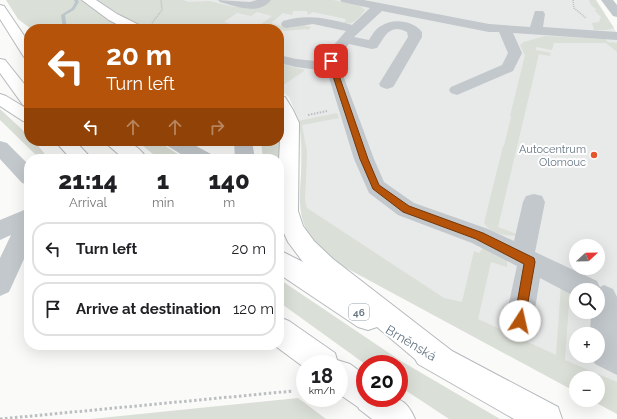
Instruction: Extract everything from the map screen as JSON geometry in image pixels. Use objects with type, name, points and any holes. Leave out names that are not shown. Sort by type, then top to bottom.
[{"type":"main road","points":[[88,0],[126,24]]},
{"type":"main road","points":[[0,9],[24,46]]},
{"type":"main road","points":[[0,63],[24,94]]},
{"type":"main road","points":[[0,99],[24,114]]},
{"type":"main road","points":[[284,115],[290,142],[284,198]]},
{"type":"main road","points":[[69,146],[77,154]]},
{"type":"main road","points":[[121,146],[131,154]]},
{"type":"main road","points":[[284,209],[294,231],[302,244],[313,257],[441,361]]},
{"type":"main road","name":"Brněnská","points":[[284,265],[393,333],[546,419]]},
{"type":"main road","points":[[284,335],[312,355]]},
{"type":"main road","points":[[382,407],[399,419]]},
{"type":"street","points":[[224,0],[249,6],[257,5],[265,0]]},
{"type":"street","points":[[346,0],[462,23],[504,29],[617,36]]},
{"type":"street","points":[[607,0],[617,13]]},
{"type":"street","points":[[379,7],[350,34],[333,53],[331,61],[364,159],[376,187],[406,209],[480,236],[574,283]]},
{"type":"street","points":[[538,32],[536,25],[539,14]]},
{"type":"street","points":[[287,24],[300,19],[311,19],[350,34],[372,45],[384,29],[390,26],[404,26],[410,28],[415,32],[415,38],[386,84]]},
{"type":"street","points":[[457,90],[508,68],[515,53],[504,29]]},
{"type":"street","points":[[284,60],[333,67]]},
{"type":"street","points":[[182,146],[195,154]]},
{"type":"street","points":[[0,147],[24,173]]},
{"type":"street","points":[[520,321],[526,259],[534,202]]},
{"type":"street","points":[[0,230],[24,219]]},
{"type":"street","points":[[0,284],[24,234]]},
{"type":"street","points":[[603,319],[605,354],[617,360]]},
{"type":"path","points":[[151,24],[162,10],[161,0]]},
{"type":"path","points":[[573,0],[574,8],[588,20]]},
{"type":"path","points":[[284,110],[347,108]]},
{"type":"path","points":[[0,419],[293,390]]},
{"type":"shaded area","points":[[6,0],[81,0],[116,24],[24,24],[18,19]]},
{"type":"shaded area","points":[[96,0],[209,1],[234,7],[257,7],[270,0],[333,0],[360,6],[365,10],[359,18],[347,24],[344,23],[346,19],[313,12],[308,15],[307,11],[293,11],[292,15],[283,13],[271,23],[275,24],[261,24],[272,16],[257,12],[251,16],[237,13],[224,22],[230,24],[139,24],[120,15]]},
{"type":"shaded area","points":[[131,0],[594,0],[617,33],[617,399],[605,386],[605,371],[569,371],[569,375],[493,339],[302,209],[300,123],[289,97],[284,93],[284,24],[172,24]]},
{"type":"shaded area","points":[[589,0],[596,0],[614,28],[594,30],[592,23],[599,22],[601,17],[594,10],[597,10],[591,5]]},
{"type":"shaded area","points":[[303,25],[311,27],[308,30],[285,31],[284,27],[289,28]]},
{"type":"shaded area","points":[[545,36],[605,39],[608,42],[617,43],[617,52],[606,43],[554,43],[552,50],[536,47],[536,50],[551,53],[550,56],[539,54],[498,227],[519,235],[509,236],[491,230],[484,223],[525,55],[520,45],[524,42]]},
{"type":"shaded area","points":[[284,65],[304,71],[284,85]]},
{"type":"shaded area","points":[[0,109],[24,131],[24,143],[0,120]]},
{"type":"shaded area","points":[[337,113],[339,118],[302,125],[307,152],[305,200],[307,208],[444,298],[462,302],[474,251],[479,253],[483,248],[507,259],[507,267],[491,262],[478,319],[556,355],[561,285],[569,289],[565,360],[569,363],[591,371],[569,371],[569,388],[337,263],[318,247],[307,231],[301,214],[300,198],[302,162],[298,121]]},
{"type":"shaded area","points":[[27,146],[38,146],[45,154],[35,154]]},
{"type":"shaded area","points":[[143,146],[166,146],[178,154],[153,154]]},
{"type":"shaded area","points":[[262,146],[280,146],[280,154],[262,154]]},
{"type":"shaded area","points":[[284,282],[392,355],[356,355],[356,358],[284,306]]},
{"type":"shaded area","points":[[408,365],[500,419],[449,419],[408,392]]},
{"type":"shaded area","points":[[605,377],[617,382],[617,414],[604,407]]},
{"type":"shaded area","points":[[296,398],[296,407],[310,407],[326,419],[91,419]]},
{"type":"waterway","points":[[64,24],[63,15],[73,9],[77,2],[76,0]]},
{"type":"place","name":"Autocentrum Olomouc","points":[[594,155]]},
{"type":"route","points":[[331,61],[364,159],[376,187],[406,209],[480,236],[530,262],[520,321]]}]
